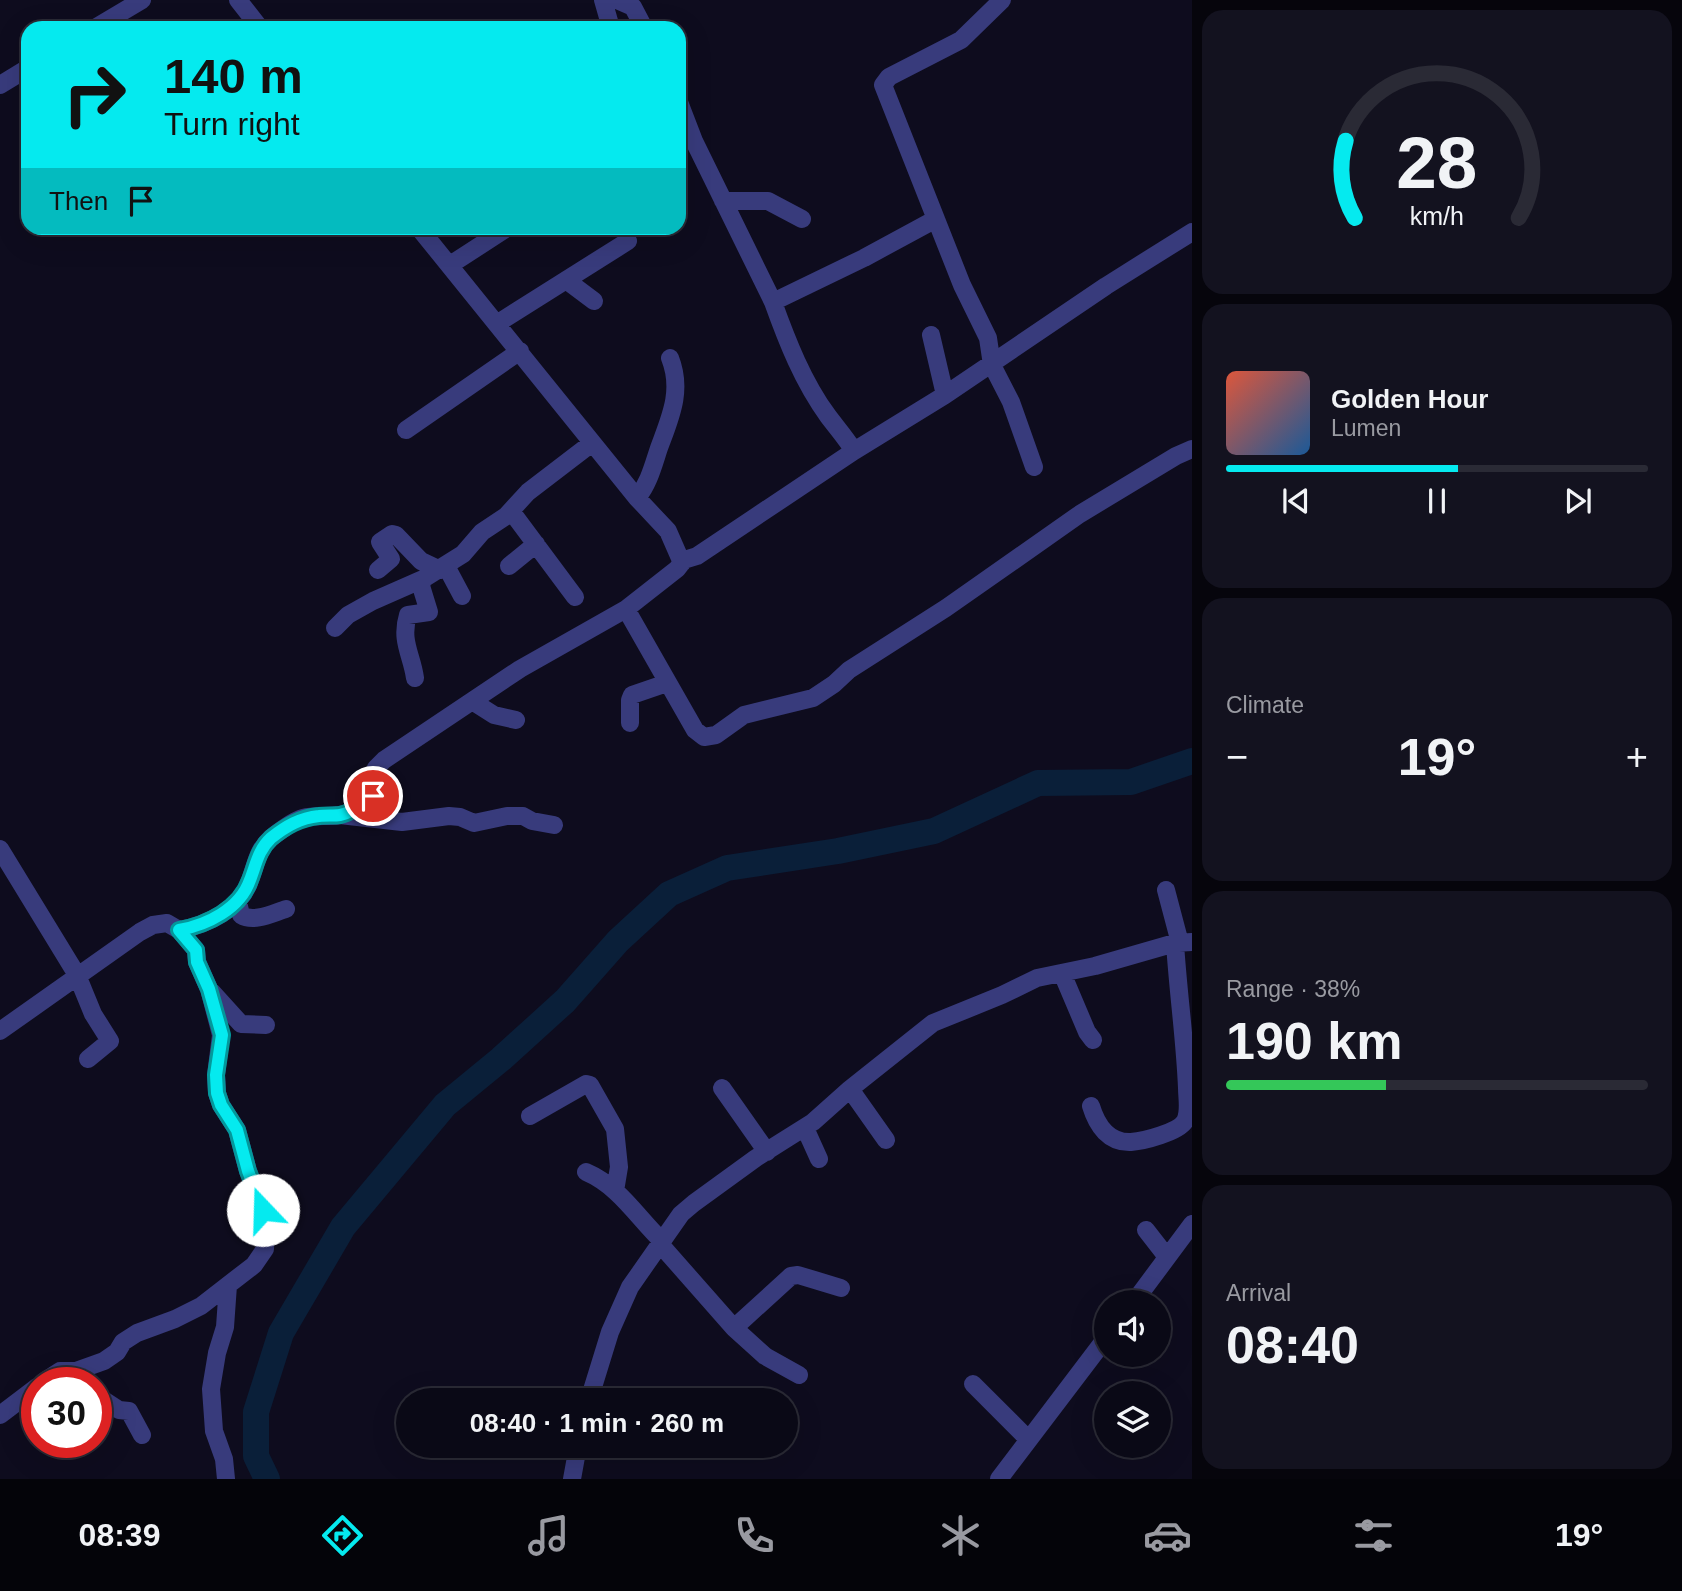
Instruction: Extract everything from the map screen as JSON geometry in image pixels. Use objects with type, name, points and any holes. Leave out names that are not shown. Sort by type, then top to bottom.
[{"type":"street","points":[[107,21],[142,0]]},
{"type":"street","points":[[238,0],[254,21]]},
{"type":"street","points":[[603,0],[609,21]]},
{"type":"street","points":[[617,0],[633,7],[640,21]]},
{"type":"street","points":[[1002,0],[961,40],[889,78],[883,85],[962,285],[988,338],[992,365],[1011,402],[1034,467]]},
{"type":"street","points":[[0,85],[21,72]]},
{"type":"street","points":[[686,120],[811,388],[854,451]]},
{"type":"street","points":[[723,201],[768,201],[802,219]]},
{"type":"street","points":[[773,302],[936,219]]},
{"type":"street","points":[[340,815],[350,812],[373,796],[379,788],[376,768],[384,760],[520,669],[626,609],[681,564],[992,365],[1106,286],[1192,232]]},
{"type":"street","points":[[425,235],[637,498],[668,531],[681,564]]},
{"type":"street","points":[[450,265],[497,235]]},
{"type":"street","points":[[498,323],[628,241]]},
{"type":"street","points":[[566,280],[594,301]]},
{"type":"street","points":[[930,335],[945,395]]},
{"type":"street","points":[[406,430],[520,351]]},
{"type":"street","points":[[637,498],[648,480],[674,409],[676,380],[670,358]]},
{"type":"street","points":[[335,628],[348,615],[373,600],[422,579],[463,554],[482,532],[506,516],[528,492],[592,443]]},
{"type":"street","points":[[626,609],[695,730],[704,737],[716,735],[744,715],[813,698],[859,663],[946,608],[1080,514],[1192,449]]},
{"type":"street","points":[[511,510],[575,597]]},
{"type":"street","points":[[378,570],[391,559],[380,542],[392,534],[396,535],[421,561],[443,568],[462,596]]},
{"type":"street","points":[[509,566],[536,544]]},
{"type":"street","points":[[415,678],[414,665],[406,649],[405,634],[408,615],[429,612],[421,586],[422,579]]},
{"type":"street","points":[[630,723],[632,695],[667,683]]},
{"type":"street","points":[[472,701],[494,715],[516,720]]},
{"type":"street","points":[[179,930],[221,915],[238,902],[250,881],[255,859],[269,839],[301,818],[340,815],[402,822],[449,816],[474,822],[523,816],[532,821],[554,825]]},
{"type":"street","points":[[0,849],[77,975],[93,1014],[110,1041],[88,1059]]},
{"type":"street","points":[[1091,1106],[1093,1115],[1110,1138],[1123,1142],[1135,1142],[1176,1130],[1185,1121],[1187,1111],[1182,942],[1166,890]]},
{"type":"street","points":[[238,902],[241,915],[246,918],[286,909]]},
{"type":"street","points":[[0,1031],[77,975],[153,925],[167,923],[179,930],[196,950],[197,962],[209,989],[222,1035],[216,1075],[217,1093],[221,1105],[237,1130],[266,1222],[265,1250],[254,1265],[201,1306],[137,1333],[123,1342],[117,1352],[95,1367]]},
{"type":"street","points":[[593,1388],[610,1332],[630,1287],[681,1214],[766,1152],[805,1128],[933,1023],[1037,978],[1182,942]]},
{"type":"street","points":[[1062,973],[1093,1040]]},
{"type":"street","points":[[209,989],[241,1024],[266,1025]]},
{"type":"street","points":[[530,1116],[586,1083],[590,1085],[617,1136],[619,1167],[615,1191]]},
{"type":"street","points":[[722,1088],[766,1152]]},
{"type":"street","points":[[850,1089],[886,1140]]},
{"type":"street","points":[[805,1128],[818,1159]]},
{"type":"street","points":[[586,1172],[615,1191],[734,1328],[765,1356],[799,1375]]},
{"type":"street","points":[[1143,1290],[1192,1224]]},
{"type":"street","points":[[1146,1230],[1167,1257]]},
{"type":"street","points":[[734,1328],[791,1276],[798,1275],[841,1288]]},
{"type":"street","points":[[226,1479],[224,1459],[214,1431],[211,1390],[216,1353],[225,1327],[228,1284]]},
{"type":"street","points":[[999,1479],[1094,1354]]},
{"type":"street","points":[[973,1384],[1028,1439]]},
{"type":"street","points":[[0,1415],[21,1399]]},
{"type":"street","points":[[112,1405],[119,1410],[129,1411],[142,1434]]},
{"type":"street","points":[[572,1479],[576,1458]]},
{"type":"waterway","points":[[267,1479],[256,1456],[256,1412],[281,1333],[343,1227],[445,1105],[565,1001],[618,941],[669,894],[727,868],[838,851],[934,831],[1038,783],[1131,782],[1192,761]]},
{"type":"route","points":[[263,1210],[248,1171],[237,1130],[221,1105],[217,1093],[217,1059],[222,1035],[209,989],[197,962],[196,950],[179,930],[221,915],[235,905],[242,898],[250,881],[255,859],[269,839],[289,825],[301,818],[350,812],[373,796]]}]
